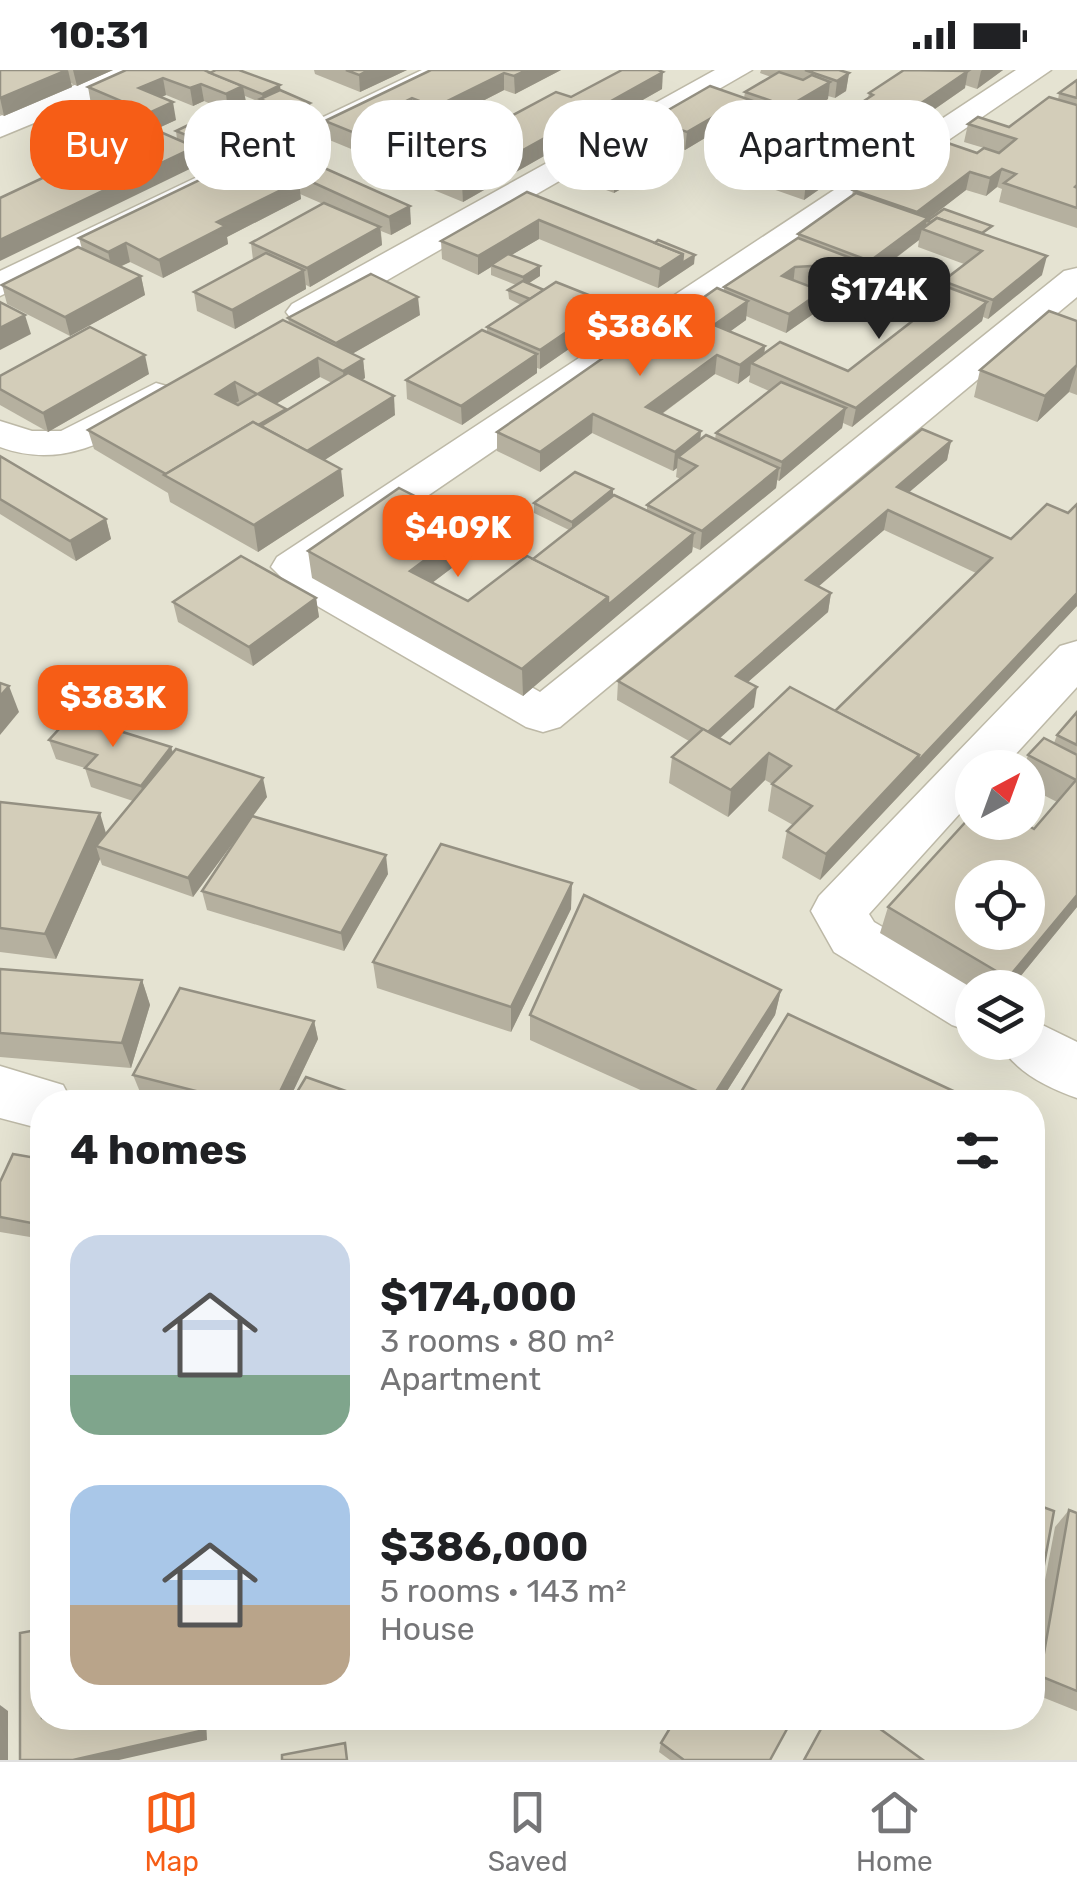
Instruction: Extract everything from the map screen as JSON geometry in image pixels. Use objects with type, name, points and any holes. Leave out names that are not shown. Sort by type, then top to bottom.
[{"type":"street","points":[[0,127],[137,70]]},
{"type":"street","points":[[0,285],[446,70]]},
{"type":"street","points":[[275,329],[737,70]]},
{"type":"street","points":[[1036,70],[294,568],[316,586],[543,715],[1077,279]]},
{"type":"street","points":[[0,433],[60,446],[189,376]]},
{"type":"street","points":[[990,750],[1077,657]]},
{"type":"street","points":[[955,787],[838,910],[854,936],[955,998]]},
{"type":"street","points":[[1045,1052],[1077,1072]]},
{"type":"street","points":[[0,1092],[30,1100]]},
{"type":"shaded area","points":[[0,70],[1077,70],[1077,1760],[0,1760]]},
{"type":"building","points":[[0,70],[67,70],[0,98]]},
{"type":"building","points":[[126,70],[204,70],[243,86],[226,94],[201,84],[190,88],[163,78],[139,88],[173,102],[164,106],[164,100],[118,100],[88,87]]},
{"type":"building","points":[[239,70],[280,85],[262,94],[210,73]]},
{"type":"building","points":[[431,70],[527,70],[514,76],[504,73],[449,100],[369,100]]},
{"type":"building","points":[[622,70],[663,72],[613,100],[543,100],[543,139],[523,150],[523,110],[556,92],[571,97]]},
{"type":"building","points":[[805,70],[839,70],[849,73],[837,81]]},
{"type":"building","points":[[904,70],[968,71],[926,100],[865,100],[873,95],[869,93]]},
{"type":"building","points":[[779,72],[803,80],[812,75],[830,82],[799,100],[769,100],[745,92]]},
{"type":"building","points":[[1077,80],[1077,98],[1059,93]]},
{"type":"building","points":[[710,86],[750,100],[704,100],[704,122],[687,132],[684,101]]},
{"type":"building","points":[[280,90],[303,100],[262,100]]},
{"type":"building","points":[[1049,97],[1077,105],[1077,208],[1004,183],[1016,174],[1002,169],[990,178],[970,172],[950,187],[950,144],[977,153],[984,148],[999,153],[1016,139],[968,124],[978,117],[1009,127]]},
{"type":"building","points":[[351,108],[351,132],[331,123],[331,118]]},
{"type":"building","points":[[164,134],[184,142],[184,152],[164,162]]},
{"type":"building","points":[[331,171],[351,180],[351,190],[374,190],[410,206],[389,217],[329,190]]},
{"type":"building","points":[[30,184],[30,190],[105,190],[0,240],[0,198]]},
{"type":"building","points":[[184,187],[281,190],[217,222],[225,226],[159,260],[126,243],[108,252],[79,238]]},
{"type":"building","points":[[853,190],[946,190],[917,212]]},
{"type":"building","points":[[527,192],[683,254],[660,269],[539,220],[478,256],[441,241]]},
{"type":"building","points":[[856,193],[928,218],[870,261],[798,234]]},
{"type":"building","points":[[324,203],[380,227],[307,268],[251,243]]},
{"type":"building","points":[[944,209],[992,226],[982,233],[937,218],[927,221]]},
{"type":"building","points":[[937,218],[1047,256],[993,300],[943,281],[982,251],[922,229]]},
{"type":"building","points":[[798,238],[872,266],[859,275],[829,265],[795,267],[782,276],[822,291],[789,314],[724,287]]},
{"type":"building","points":[[658,240],[695,255],[682,263],[683,254],[655,243]]},
{"type":"building","points":[[78,247],[141,276],[65,317],[2,285]]},
{"type":"building","points":[[266,253],[304,270],[232,310],[194,292]]},
{"type":"building","points":[[508,254],[540,266],[523,277],[491,265]]},
{"type":"building","points":[[884,263],[987,302],[856,408],[751,363],[780,342],[848,371],[933,305],[864,278]]},
{"type":"building","points":[[371,274],[418,297],[336,343],[288,318]]},
{"type":"building","points":[[523,281],[544,290],[530,299],[508,290]]},
{"type":"building","points":[[556,282],[609,303],[540,350],[487,327]]},
{"type":"building","points":[[717,288],[748,301],[714,325],[765,346],[740,365],[717,355],[646,407],[701,431],[675,452],[593,414],[540,452],[497,432],[649,326],[657,330]]},
{"type":"building","points":[[0,302],[25,315],[0,328]]},
{"type":"building","points":[[1049,311],[1077,321],[1077,365],[1045,396],[980,370]]},
{"type":"building","points":[[283,320],[363,359],[343,371],[318,358],[258,394],[286,409],[258,425],[253,422],[166,474],[88,430]],"holes":[[[235,382],[257,394],[238,405],[216,394]]]},
{"type":"building","points":[[90,327],[145,355],[43,413],[0,389],[0,376]]},
{"type":"building","points":[[482,330],[537,354],[461,406],[406,380]]},
{"type":"building","points":[[348,373],[394,396],[307,451],[261,426]]},
{"type":"building","points":[[781,382],[846,408],[782,462],[716,433]]},
{"type":"building","points":[[253,422],[341,469],[254,525],[164,475]]},
{"type":"building","points":[[922,429],[951,441],[897,487],[1011,539],[1047,504],[1068,513],[1077,504],[1077,593],[917,762],[919,755],[835,711],[992,558],[888,510],[806,580],[831,593],[736,676],[757,687],[708,732],[618,681]]},
{"type":"building","points":[[706,435],[779,468],[702,531],[647,505],[697,466],[678,457]]},
{"type":"building","points":[[0,456],[106,519],[70,541],[0,499]]},
{"type":"building","points":[[575,472],[613,489],[572,522],[534,503]]},
{"type":"building","points":[[399,488],[472,525],[410,571],[468,601],[527,556],[608,597],[522,669],[308,551]]},
{"type":"building","points":[[614,495],[694,533],[608,605],[608,597],[533,559]]},
{"type":"building","points":[[241,556],[316,598],[249,647],[173,602]]},
{"type":"building","points":[[790,687],[919,755],[826,854],[787,831],[812,806],[772,784],[791,766],[769,753],[731,790],[672,757],[703,729],[730,744]]},
{"type":"building","points":[[1077,712],[1077,745],[1057,735]]},
{"type":"building","points":[[71,716],[171,747],[141,786],[85,768],[97,755],[49,740]]},
{"type":"building","points":[[1044,738],[1077,755],[1077,895],[1045,933],[1045,860],[955,860],[955,947],[888,907],[955,834],[955,840],[1045,840],[1045,816],[1076,780],[1045,764],[1045,750],[1033,750]]},
{"type":"building","points":[[176,749],[263,778],[188,878],[96,846]]},
{"type":"building","points":[[0,802],[100,813],[45,934],[0,928]]},
{"type":"building","points":[[252,816],[386,855],[341,933],[202,891]]},
{"type":"building","points":[[441,844],[572,883],[511,1007],[373,962]]},
{"type":"building","points":[[584,895],[781,990],[717,1090],[694,1090],[530,1015]]},
{"type":"building","points":[[961,950],[1031,950],[1015,970],[994,970]]},
{"type":"building","points":[[0,969],[142,980],[122,1043],[0,1033]]},
{"type":"building","points":[[180,988],[314,1021],[281,1090],[192,1090],[133,1075]]},
{"type":"building","points":[[788,1014],[951,1090],[742,1090]]},
{"type":"building","points":[[306,1077],[343,1090],[298,1090]]},
{"type":"building","points":[[13,1154],[30,1157],[30,1223],[0,1217],[0,1182]]},
{"type":"building","points":[[1045,1508],[1054,1511],[1045,1559]]},
{"type":"building","points":[[1069,1510],[1077,1513],[1077,1691],[1045,1678],[1045,1647]]},
{"type":"building","points":[[30,1631],[30,1730],[200,1731],[73,1760],[20,1760],[20,1633]]},
{"type":"building","points":[[669,1730],[786,1730],[770,1760],[684,1760],[661,1743]]},
{"type":"building","points":[[820,1730],[882,1730],[923,1760],[804,1760]]},
{"type":"building","points":[[345,1743],[347,1760],[282,1760],[282,1755]]}]
